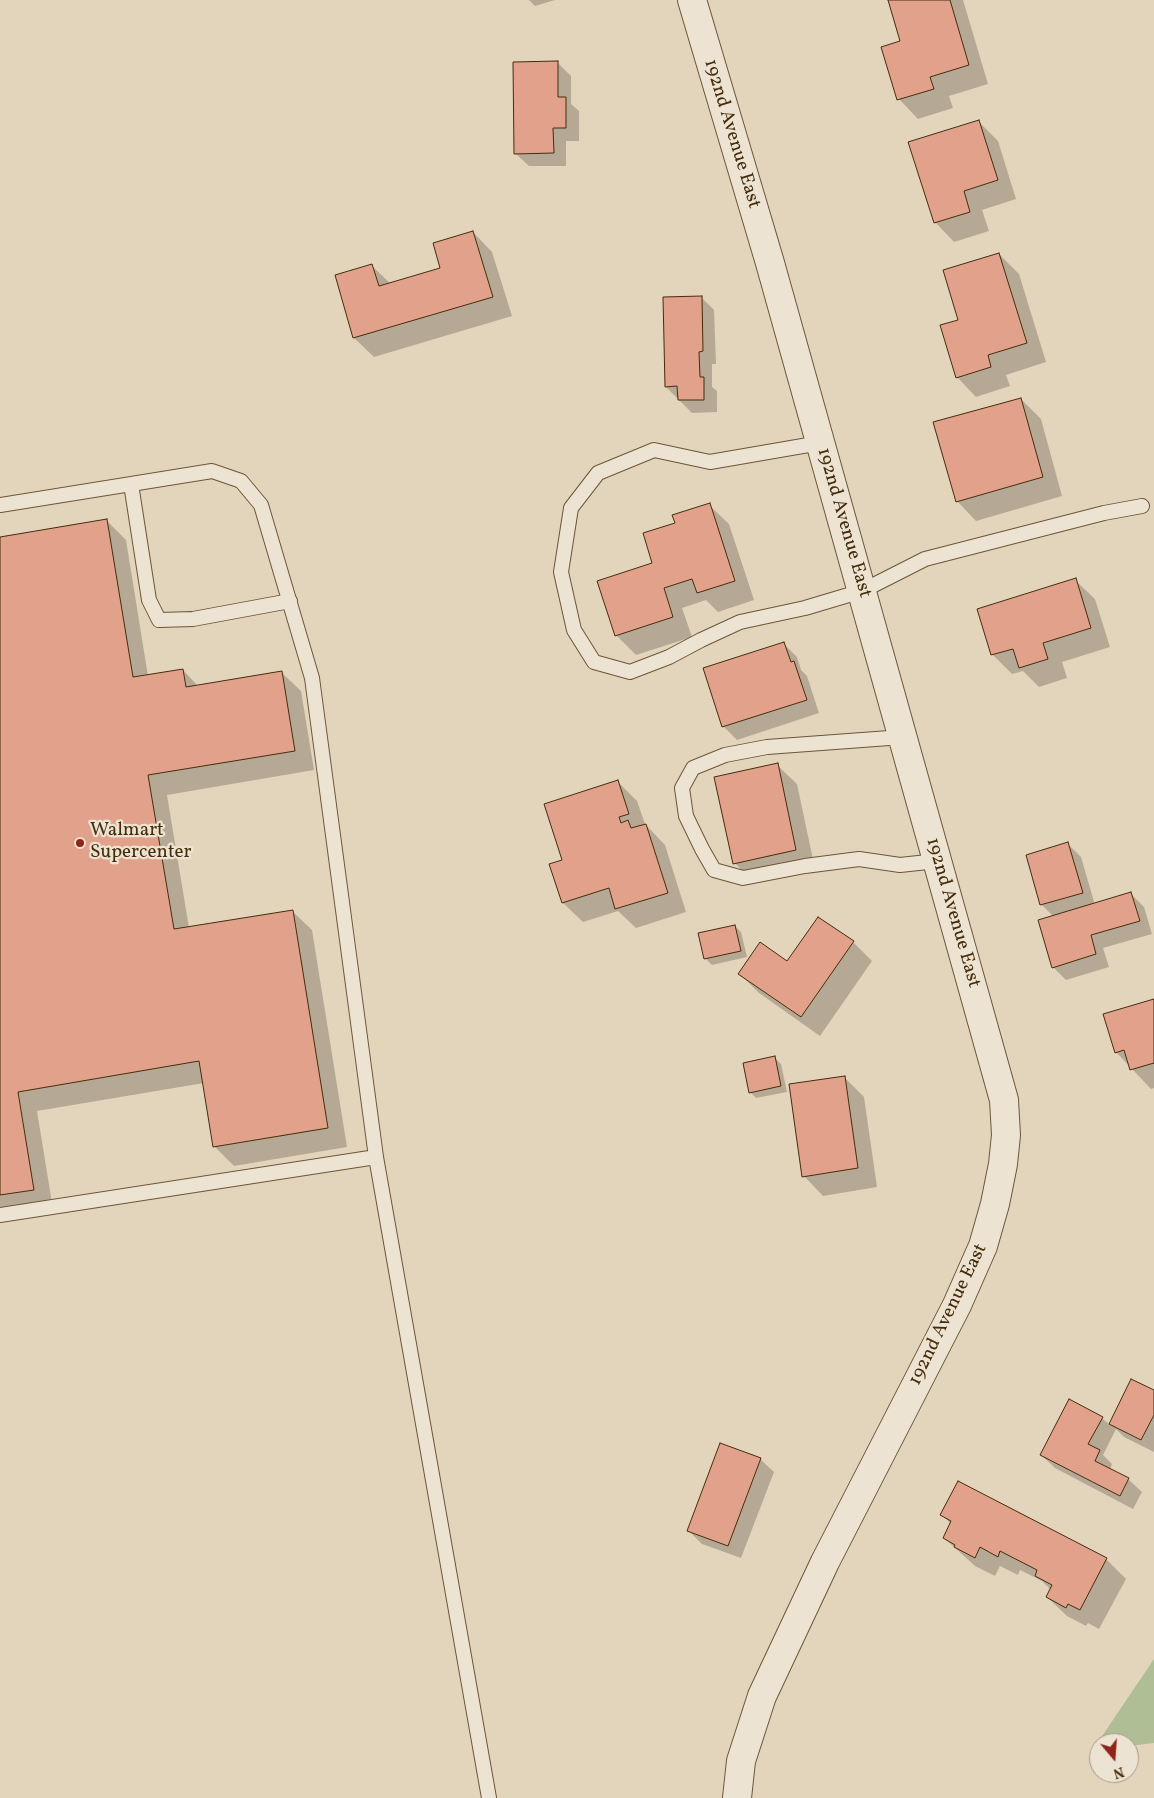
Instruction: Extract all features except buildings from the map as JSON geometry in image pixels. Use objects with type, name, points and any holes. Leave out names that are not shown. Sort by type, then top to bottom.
[{"type":"street","name":"192nd Avenue East","points":[[692,0],[770,263],[1004,1100],[1006,1135],[1003,1164],[984,1246],[957,1305],[825,1562],[762,1696],[741,1761],[737,1798]]},
{"type":"lane","points":[[820,442],[710,462],[654,450],[598,473],[570,508],[561,572],[574,630],[594,662],[630,672],[669,657],[740,622],[805,608],[862,591],[926,559],[1104,513],[1142,506]]},
{"type":"lane","points":[[0,505],[212,471],[241,481],[261,505],[312,678],[376,1157],[489,1798]]},
{"type":"lane","points":[[131,484],[149,600],[159,620],[193,619],[290,601]]},
{"type":"lane","points":[[903,737],[767,747],[725,755],[693,768],[682,788],[686,816],[714,870],[744,878],[805,866],[859,859],[900,865],[937,861]]},
{"type":"lane","points":[[0,1215],[376,1157]]},
{"type":"green space","points":[[1154,1659],[1154,1743],[1139,1745],[1139,1733],[1104,1733]]},
{"type":"place","name":"Walmart Supercenter","points":[[80,843]]}]
